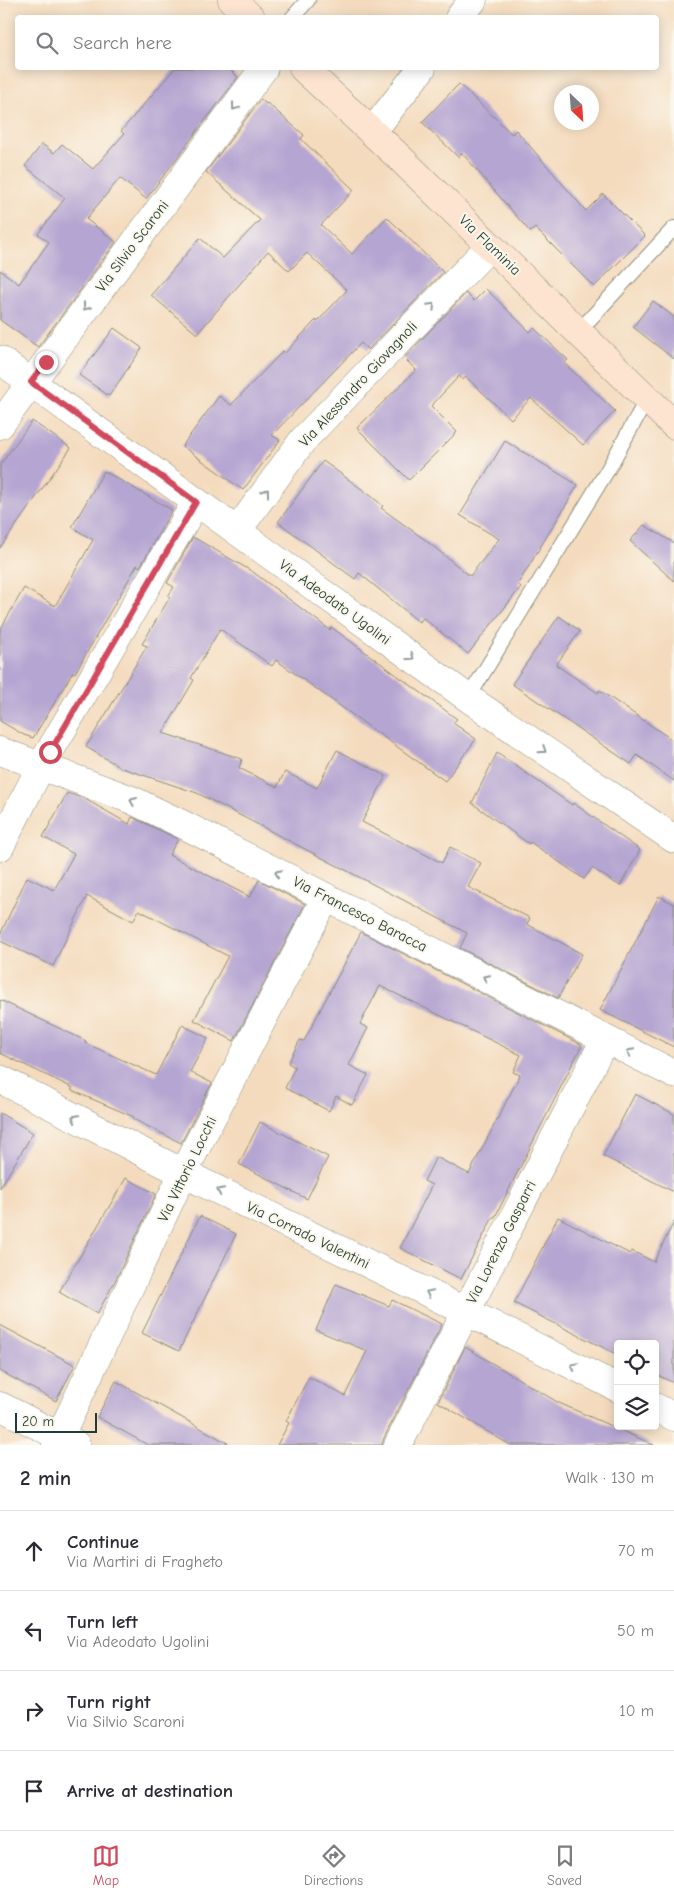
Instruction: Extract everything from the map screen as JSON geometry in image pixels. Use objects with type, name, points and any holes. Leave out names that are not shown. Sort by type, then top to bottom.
[{"type":"street","points":[[232,0],[247,15]]},
{"type":"street","points":[[462,15],[473,0]]},
{"type":"street","name":"Via Silvio Scaroni","points":[[0,425],[263,70]]},
{"type":"street","name":"Via Flaminia","points":[[306,70],[674,425]]},
{"type":"street","points":[[372,132],[420,70]]},
{"type":"street","name":"Via Alessandro Giovagnoli","points":[[238,531],[303,440],[490,246]]},
{"type":"street","name":"Via Adeodato Ugolini","points":[[0,360],[468,698],[674,839]]},
{"type":"street","points":[[0,848],[42,766],[196,502]]},
{"type":"street","name":"Via Francesco Baracca","points":[[0,751],[132,800],[674,1074]]},
{"type":"street","name":"Via Vittorio Locchi","points":[[64,1442],[183,1173],[326,897]]},
{"type":"street","name":"Via Lorenzo Gasparri","points":[[398,1445],[605,1039]]},
{"type":"street","name":"Via Corrado Valentini","points":[[0,1079],[183,1173],[614,1386]]},
{"type":"street","points":[[0,1406],[64,1442]]},
{"type":"street","points":[[659,1409],[674,1417]]},
{"type":"lane","points":[[295,15],[308,0]]},
{"type":"lane","points":[[578,332],[674,228]]},
{"type":"lane","points":[[468,698],[607,471],[647,399]]},
{"type":"building","points":[[173,70],[230,70],[238,77],[146,199],[120,178],[86,219],[116,242],[38,347],[0,320],[0,270],[19,284],[49,242],[38,234],[65,198],[25,166],[42,144],[54,153],[62,144],[93,169],[124,134],[121,131]]},
{"type":"building","points":[[459,84],[512,134],[516,130],[586,211],[603,194],[645,236],[594,287],[535,228],[530,232],[462,153],[458,157],[422,122]]},
{"type":"building","points":[[261,99],[304,135],[301,139],[354,190],[321,225],[352,254],[387,217],[443,272],[368,350],[361,343],[272,435],[280,440],[243,490],[182,446],[219,396],[231,405],[283,351],[285,353],[347,290],[307,253],[289,271],[268,251],[197,334],[151,295],[200,238],[223,258],[260,220],[206,172]]},
{"type":"building","points":[[486,289],[530,332],[534,328],[568,360],[564,363],[615,411],[583,445],[531,398],[511,419],[466,377],[463,380],[459,376],[431,406],[457,432],[409,480],[357,428],[416,370],[404,358],[466,293],[474,301]]},
{"type":"building","points":[[653,301],[674,317],[674,359],[633,327]]},
{"type":"building","points":[[114,328],[142,348],[109,396],[79,375]]},
{"type":"building","points":[[32,421],[71,448],[0,548],[0,465]]},
{"type":"building","points":[[505,441],[578,485],[518,584],[521,587],[468,654],[423,618],[419,622],[359,573],[355,579],[278,522],[323,461],[370,495],[383,506],[381,508],[470,576],[499,539],[460,515]]},
{"type":"building","points":[[104,471],[172,510],[140,567],[137,565],[75,673],[73,672],[33,738],[0,721],[0,630],[24,588],[55,606],[93,540],[72,527]]},
{"type":"building","points":[[644,525],[674,543],[674,581],[630,541]]},
{"type":"building","points":[[193,537],[253,572],[330,630],[331,627],[457,719],[453,723],[476,739],[445,781],[276,660],[272,666],[220,629],[191,678],[194,680],[163,733],[242,759],[239,768],[277,787],[285,772],[317,788],[337,750],[386,776],[362,822],[442,863],[450,847],[481,863],[468,887],[530,918],[527,924],[582,954],[558,998],[460,948],[467,933],[197,793],[122,768],[86,747],[147,646],[142,644],[174,587],[167,583]]},
{"type":"building","points":[[559,616],[580,631],[556,665],[598,693],[599,690],[674,741],[674,781],[637,755],[631,764],[512,684]]},
{"type":"building","points":[[497,753],[640,850],[620,886],[592,868],[584,879],[530,842],[529,844],[472,803]]},
{"type":"building","points":[[67,793],[85,799],[129,824],[132,817],[178,839],[169,855],[250,897],[259,880],[305,904],[234,1041],[194,1020],[228,956],[139,910],[133,921],[87,896],[53,966],[0,941],[0,935],[27,877],[54,890],[74,854],[43,837]]},
{"type":"building","points":[[659,896],[674,904],[674,1047],[600,1010]]},
{"type":"building","points":[[361,932],[582,1045],[495,1217],[493,1217],[461,1279],[400,1248],[432,1185],[424,1181],[436,1157],[469,1174],[520,1075],[513,1072],[521,1055],[380,986],[360,1024],[368,1028],[349,1065],[368,1075],[352,1105],[336,1096],[329,1111],[285,1088],[295,1067],[288,1063],[300,1040],[304,1041]]},
{"type":"building","points":[[0,1000],[86,1041],[85,1043],[156,1075],[182,1025],[208,1038],[190,1072],[212,1083],[181,1143],[133,1119],[134,1117],[71,1090],[73,1088],[0,1053]]},
{"type":"building","points":[[635,1094],[674,1114],[674,1192],[603,1156]]},
{"type":"building","points":[[0,1113],[33,1133],[0,1188]]},
{"type":"building","points":[[260,1122],[328,1157],[307,1199],[239,1164]]},
{"type":"building","points":[[126,1178],[156,1194],[115,1281],[97,1314],[59,1292]]},
{"type":"building","points":[[200,1216],[236,1234],[179,1351],[142,1333]]},
{"type":"building","points":[[558,1217],[630,1254],[632,1251],[654,1262],[674,1222],[674,1383],[659,1376],[659,1340],[614,1340],[614,1353],[514,1303]]},
{"type":"building","points":[[336,1284],[389,1306],[392,1300],[442,1324],[382,1445],[277,1445],[289,1423],[286,1421],[309,1377],[345,1396],[367,1351],[316,1330]]},
{"type":"building","points":[[0,1325],[75,1365],[56,1401],[0,1371]]},
{"type":"building","points":[[465,1347],[559,1403],[614,1427],[614,1430],[620,1430],[654,1445],[510,1445],[438,1402]]},
{"type":"building","points":[[116,1381],[231,1445],[148,1445],[97,1417]]},
{"type":"route","points":[[46,362],[31,382],[196,502],[50,752]]}]
